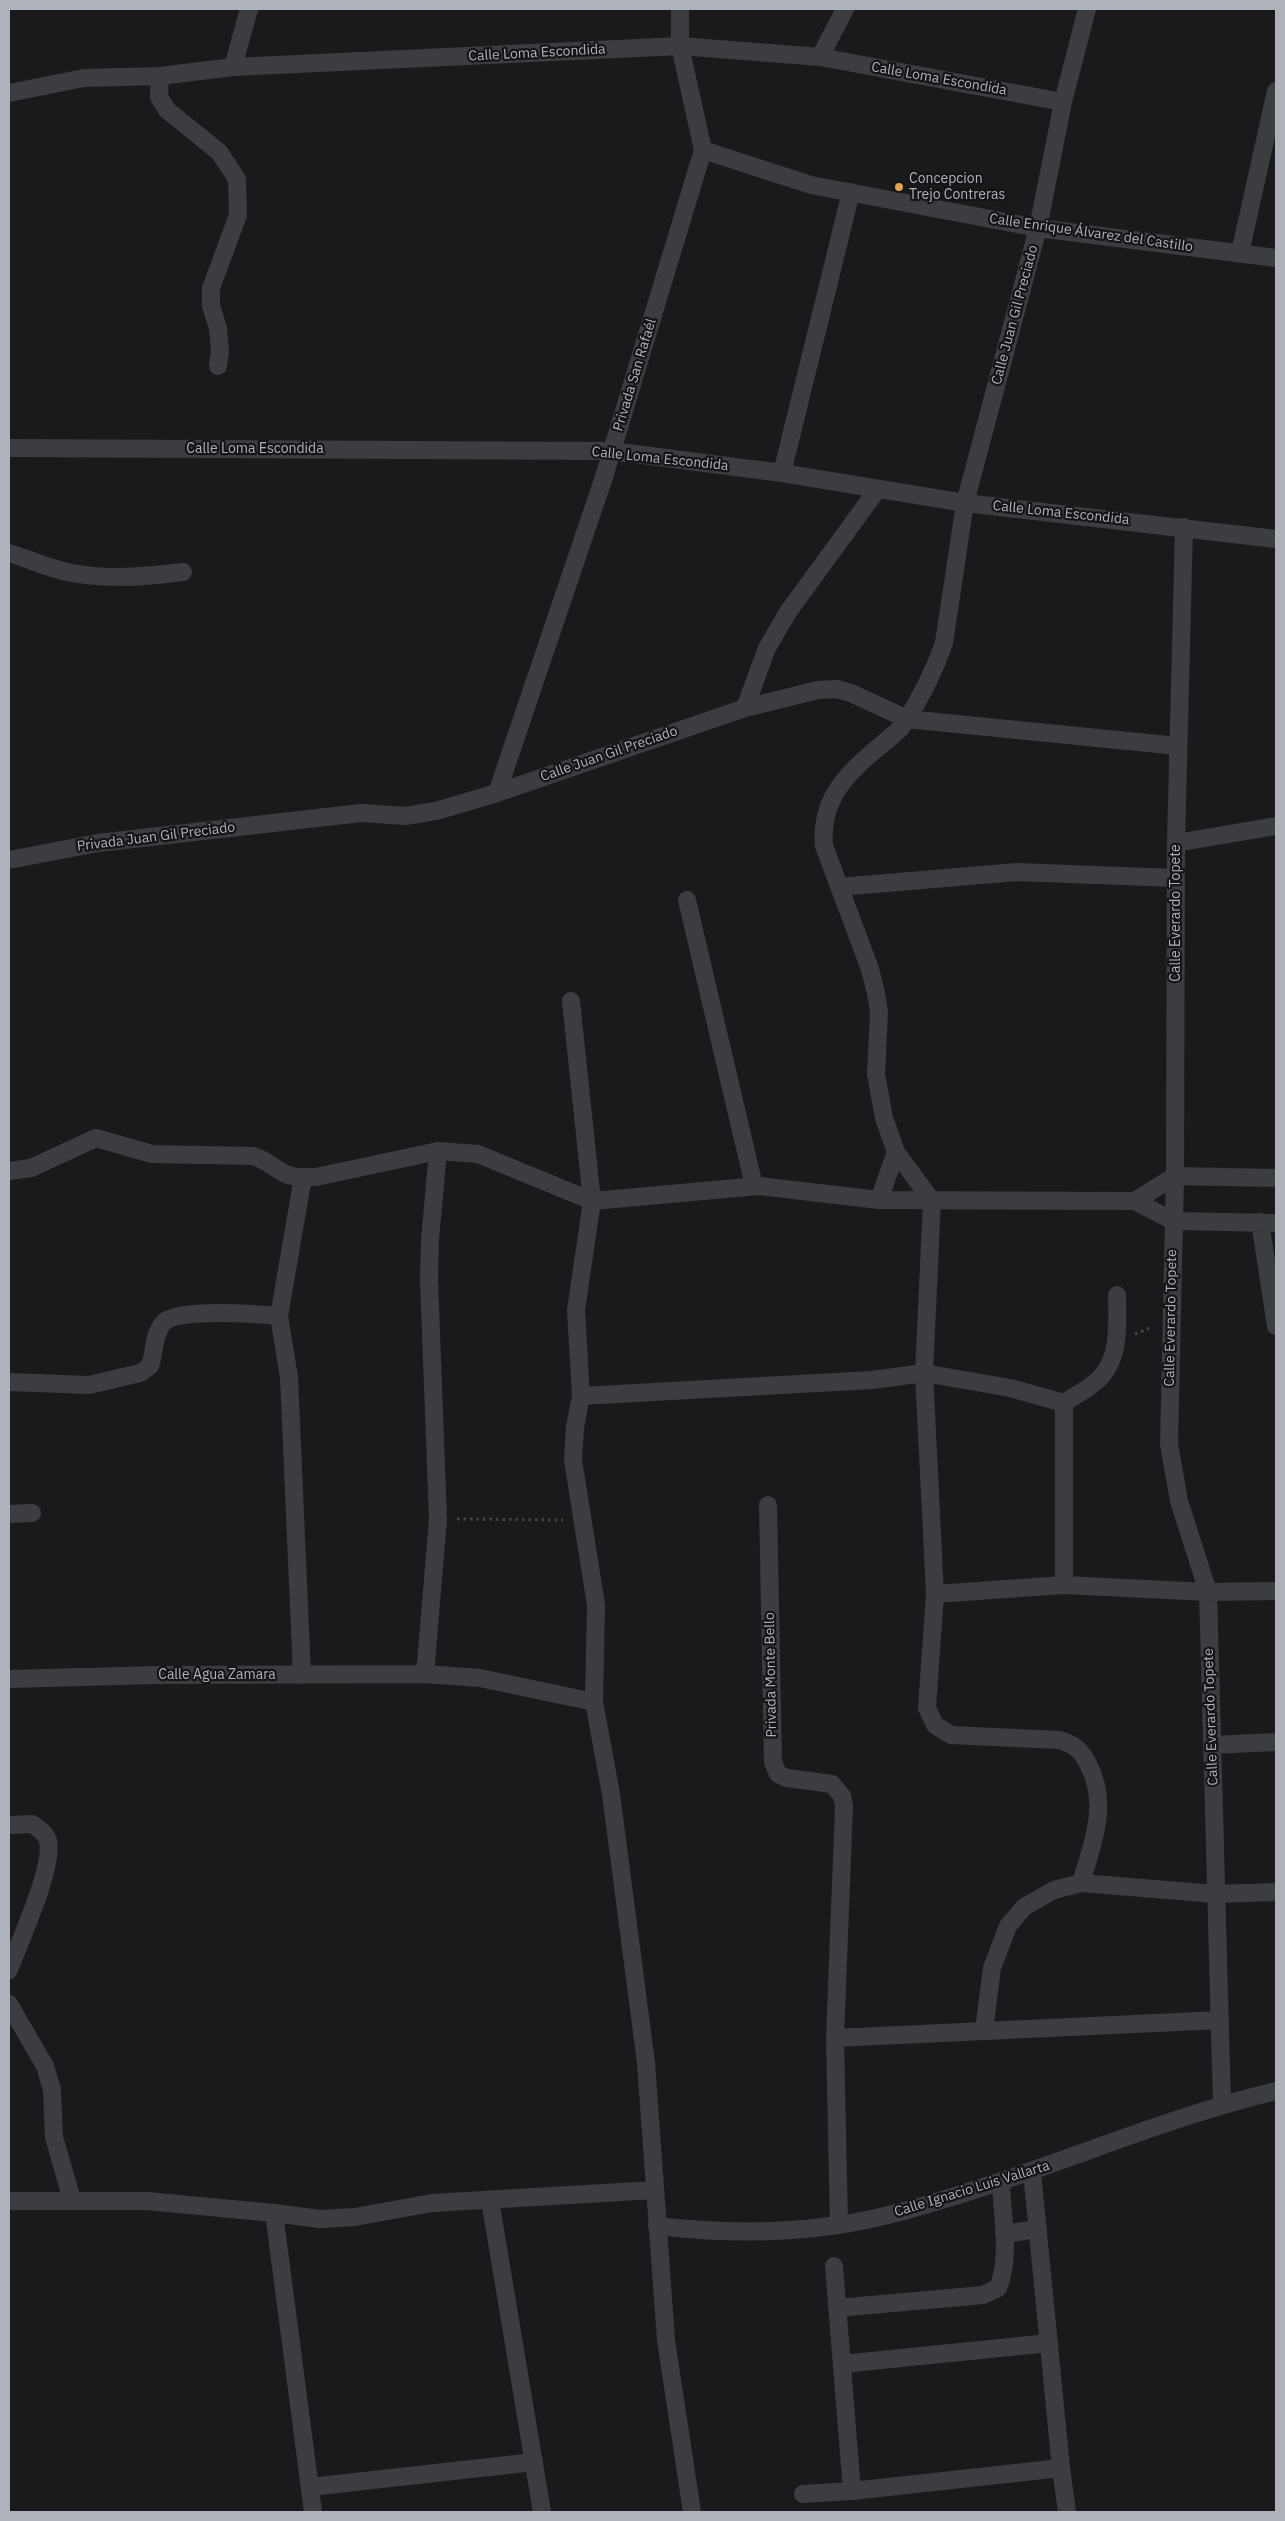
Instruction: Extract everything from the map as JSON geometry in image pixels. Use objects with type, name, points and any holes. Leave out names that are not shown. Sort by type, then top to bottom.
[{"type":"street","points":[[232,67],[250,9]]},
{"type":"street","name":"Privada San Rafaél","points":[[497,792],[612,451],[703,150],[680,46],[680,9]]},
{"type":"street","points":[[820,57],[845,9]]},
{"type":"street","name":"Calle Juan Gil Preciado","points":[[932,1201],[896,1152],[884,1118],[876,1074],[879,1012],[876,993],[870,969],[824,846],[822,827],[832,794],[842,781],[901,728],[907,719],[936,665],[944,643],[965,503],[1038,228],[1063,102],[1087,9]]},
{"type":"street","name":"Calle Loma Escondida","points":[[9,93],[84,78],[160,76],[232,67],[680,46],[820,57],[1063,102]]},
{"type":"street","points":[[160,76],[159,97],[167,110],[219,152],[236,180],[238,215],[211,288],[211,306],[218,328],[220,352],[218,366]]},
{"type":"street","points":[[1240,253],[1276,91]]},
{"type":"street","name":"Calle Enrique Álvarez del Castillo","points":[[703,150],[811,185],[1038,228],[1276,258]]},
{"type":"street","points":[[782,473],[851,192]]},
{"type":"street","name":"Calle Loma Escondida","points":[[9,448],[612,451],[782,473],[965,503],[1276,539]]},
{"type":"street","points":[[745,708],[767,648],[788,612],[877,490]]},
{"type":"street","name":"Calle Everardo Topete","points":[[1184,527],[1175,878],[1175,1176],[1169,1444],[1178,1501],[1208,1592],[1222,2103]]},
{"type":"street","points":[[9,553],[67,572],[92,576],[161,575],[182,572]]},
{"type":"street","name":"Calle Juan Gil Preciado","points":[[304,820],[361,813],[405,816],[422,814],[497,792],[745,708],[818,690],[836,689],[851,693],[907,719],[1178,746]]},
{"type":"street","name":"Privada Juan Gil Preciado","points":[[9,860],[98,843],[304,820]]},
{"type":"street","points":[[1176,843],[1276,826]]},
{"type":"street","points":[[839,887],[1017,872],[1175,878]]},
{"type":"street","points":[[687,900],[754,1186]]},
{"type":"street","points":[[571,1001],[592,1202],[576,1310],[581,1396],[575,1427],[573,1460],[596,1605],[594,1702],[610,1794],[632,1946],[646,2063],[666,2340],[692,2512]]},
{"type":"street","points":[[9,1171],[31,1168],[96,1138],[152,1154],[253,1156],[263,1159],[288,1174],[303,1177],[316,1177],[438,1151],[478,1154],[592,1202],[754,1186],[879,1200],[1135,1202],[1173,1221],[1268,1222],[1276,1326]]},
{"type":"street","points":[[424,1674],[438,1519],[429,1280],[430,1240],[438,1151]]},
{"type":"street","points":[[879,1200],[896,1152]]},
{"type":"street","points":[[1135,1202],[1175,1176],[1276,1178]]},
{"type":"street","points":[[302,1675],[289,1377],[279,1316],[303,1177]]},
{"type":"street","points":[[932,1201],[924,1373],[935,1594],[927,1708],[935,1725],[951,1735],[1040,1738],[1072,1744],[1079,1750],[1089,1766],[1098,1796],[1099,1818],[1081,1883]]},
{"type":"street","points":[[581,1396],[872,1380],[924,1373],[1010,1388],[1064,1403],[1099,1379],[1108,1369],[1116,1343],[1117,1295]]},
{"type":"street","points":[[9,1382],[83,1385],[140,1373],[150,1366],[156,1337],[162,1324],[166,1320],[180,1315],[260,1314],[279,1316]]},
{"type":"street","points":[[1064,1403],[1064,1585]]},
{"type":"street","name":"Privada Monte Bello","points":[[768,1505],[773,1762],[778,1774],[787,1778],[832,1784],[842,1796],[845,1815],[835,2038]]},
{"type":"street","points":[[9,1514],[32,1513]]},
{"type":"street","points":[[935,1594],[1064,1585],[1208,1592],[1276,1591]]},
{"type":"street","name":"Calle Agua Zamara","points":[[9,1679],[158,1675],[424,1674],[480,1678],[594,1702]]},
{"type":"street","points":[[1212,1745],[1276,1742]]},
{"type":"street","points":[[9,1825],[32,1824],[47,1838],[49,1848],[44,1876],[9,1970]]},
{"type":"street","points":[[984,2031],[992,1968],[1008,1926],[1024,1907],[1054,1890],[1081,1883],[1216,1894],[1276,1892]]},
{"type":"street","points":[[9,2004],[47,2072],[52,2090],[54,2138],[72,2200]]},
{"type":"street","points":[[838,2225],[835,2038],[1220,2020]]},
{"type":"street","name":"Calle Ignacio Luis Vallarta","points":[[657,2226],[698,2231],[754,2232],[838,2225],[900,2212],[1001,2183],[1222,2103],[1276,2090]]},
{"type":"street","points":[[1032,2172],[1067,2512]]},
{"type":"street","points":[[837,2308],[990,2293],[998,2288],[1001,2280],[1004,2234],[1001,2183]]},
{"type":"street","points":[[9,2202],[72,2200],[147,2201],[320,2219],[432,2203],[655,2190]]},
{"type":"street","points":[[490,2200],[542,2512]]},
{"type":"street","points":[[274,2213],[313,2512]]},
{"type":"street","points":[[1004,2234],[1038,2229]]},
{"type":"street","points":[[834,2266],[852,2491]]},
{"type":"street","points":[[842,2364],[1049,2343]]},
{"type":"street","points":[[310,2487],[534,2462]]},
{"type":"street","points":[[803,2494],[852,2491],[1061,2468]]},
{"type":"path","points":[[1116,1343],[1171,1319]]},
{"type":"path","points":[[438,1519],[581,1520]]},
{"type":"place","name":"Concepcion Trejo Contreras","points":[[899,187]]}]
